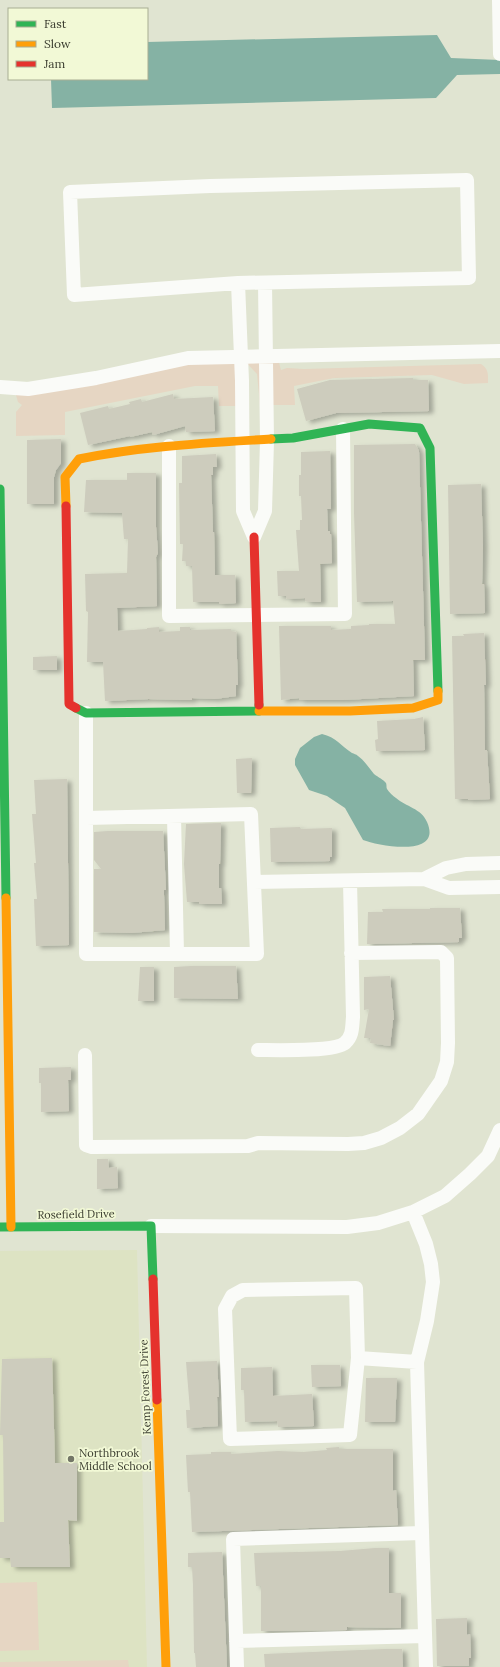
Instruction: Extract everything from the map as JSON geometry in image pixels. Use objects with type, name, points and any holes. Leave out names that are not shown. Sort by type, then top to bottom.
[{"type":"street","points":[[499,0],[500,54]]},
{"type":"street","points":[[467,180],[469,278],[265,283],[74,295],[70,192],[210,186],[467,180]]},
{"type":"street","points":[[254,537],[266,511],[267,441],[265,283]]},
{"type":"street","points":[[238,284],[243,441],[243,511],[254,537],[259,711]]},
{"type":"street","points":[[0,387],[28,389],[96,378],[188,358],[500,351]]},
{"type":"street","points":[[369,424],[420,428],[430,448],[438,700],[413,708],[350,711],[86,713],[69,704],[65,477],[78,460],[117,451],[243,441],[267,441],[343,429],[369,424]]},
{"type":"street","points":[[169,446],[169,616],[345,614],[343,429]]},
{"type":"street","points":[[0,488],[11,1227]]},
{"type":"street","points":[[86,713],[86,818],[86,954],[257,954],[251,814],[86,818]]},
{"type":"street","points":[[174,816],[177,954]]},
{"type":"street","points":[[424,879],[446,868],[466,864],[500,863]]},
{"type":"street","points":[[254,882],[424,879],[449,888],[500,887]]},
{"type":"street","points":[[258,1050],[339,1048],[349,1038],[352,1031],[350,881]]},
{"type":"street","points":[[85,1055],[86,1145],[92,1147],[248,1146],[258,1143],[348,1144],[364,1143],[382,1138],[400,1128],[418,1114],[440,1081],[446,1062],[448,1043],[447,958],[441,952],[351,953]]},
{"type":"street","points":[[151,1226],[347,1227],[378,1223],[413,1212],[444,1196],[470,1174],[488,1156],[500,1130]]},
{"type":"street","points":[[413,1212],[426,1244],[431,1264],[433,1282],[427,1321],[417,1362],[426,1667]]},
{"type":"street","name":"Rosefield Drive","points":[[0,1227],[151,1226]]},
{"type":"street","name":"Kemp Forest Drive","points":[[151,1226],[166,1667]]},
{"type":"street","points":[[356,1288],[358,1358],[350,1435],[230,1439],[225,1309],[232,1296],[243,1290],[356,1288]]},
{"type":"street","points":[[358,1358],[417,1362]]},
{"type":"street","points":[[237,1667],[233,1539],[422,1534]]},
{"type":"street","points":[[236,1641],[425,1636]]},
{"type":"shaded area","points":[[277,355],[281,370],[287,368],[304,369],[481,364],[487,370],[488,383],[464,384],[432,375],[334,378],[294,386],[295,405],[260,405],[257,374],[241,357],[242,406],[219,406],[218,386],[195,386],[65,412],[65,435],[16,436],[16,412],[22,405],[18,402],[14,388],[188,358]]},
{"type":"shaded area","name":"Northbrook Middle School","points":[[137,1250],[147,1667],[0,1667],[0,1251]]},
{"type":"shaded area","points":[[37,1582],[39,1650],[0,1651],[0,1583]]},
{"type":"shaded area","points":[[128,1660],[129,1667],[0,1667],[0,1662]]},
{"type":"water","points":[[437,35],[451,58],[500,60],[500,74],[457,75],[436,98],[52,108],[51,80],[148,80],[148,42]]},
{"type":"water","points":[[322,734],[335,739],[360,758],[374,774],[385,782],[387,789],[392,795],[424,817],[430,833],[426,841],[418,845],[407,847],[382,845],[363,840],[345,808],[327,796],[309,790],[295,765],[295,759],[300,748],[314,737]]},
{"type":"building","points":[[413,378],[413,380],[428,380],[429,411],[336,413],[306,421],[297,389],[330,380]]},
{"type":"building","points":[[173,394],[174,399],[213,397],[215,431],[186,432],[185,426],[153,435],[152,432],[88,445],[80,413],[108,406],[109,409],[130,404],[129,402],[141,399],[142,402]]},
{"type":"building","points":[[61,439],[61,463],[56,470],[54,477],[54,504],[27,504],[27,440]]},
{"type":"building","points":[[415,444],[419,451],[425,660],[413,660],[414,696],[344,700],[299,700],[299,698],[281,700],[279,626],[331,626],[331,630],[351,629],[351,626],[369,624],[395,624],[393,601],[357,602],[354,513],[354,445]]},
{"type":"building","points":[[330,451],[331,509],[327,509],[328,531],[330,531],[331,534],[332,563],[320,564],[321,602],[305,601],[305,598],[287,599],[286,596],[278,596],[277,571],[299,571],[296,530],[300,530],[300,520],[302,520],[301,496],[299,496],[301,452]]},
{"type":"building","points":[[216,454],[217,467],[213,467],[213,475],[211,475],[215,575],[235,575],[236,603],[219,604],[219,602],[193,602],[192,566],[186,566],[186,561],[182,561],[183,544],[180,544],[179,483],[182,483],[182,456]]},
{"type":"building","points":[[127,473],[156,473],[156,527],[158,553],[156,557],[157,606],[117,608],[118,631],[159,627],[159,632],[180,631],[180,627],[190,627],[190,630],[231,629],[231,631],[236,632],[238,685],[236,685],[236,696],[215,699],[192,698],[192,700],[149,699],[105,701],[103,662],[87,662],[88,612],[86,611],[85,574],[127,573],[128,539],[124,539],[122,513],[84,512],[86,480],[127,480]]},
{"type":"building","points":[[481,484],[483,546],[482,584],[484,584],[485,613],[450,614],[448,485]]},
{"type":"building","points":[[484,633],[486,685],[484,685],[485,750],[487,750],[490,799],[455,799],[452,636]]},
{"type":"building","points":[[57,656],[57,670],[33,670],[33,657]]},
{"type":"building","points":[[423,717],[425,750],[376,751],[375,740],[378,739],[377,721],[414,719]]},
{"type":"building","points":[[252,758],[251,793],[237,793],[236,759]]},
{"type":"building","points":[[67,779],[69,945],[36,946],[34,899],[37,899],[34,863],[36,863],[32,814],[36,814],[34,780]]},
{"type":"building","points":[[221,823],[219,888],[221,888],[222,904],[199,904],[199,902],[187,902],[184,864],[186,824]]},
{"type":"building","points":[[300,827],[300,829],[332,828],[332,857],[330,857],[330,861],[271,862],[270,828]]},
{"type":"building","points":[[163,831],[166,890],[164,890],[165,930],[131,933],[94,932],[94,869],[101,869],[94,860],[94,832]]},
{"type":"building","points":[[460,908],[462,938],[459,938],[459,942],[367,944],[368,912],[383,912],[382,909]]},
{"type":"building","points":[[236,966],[238,999],[174,998],[174,967]]},
{"type":"building","points":[[140,967],[154,967],[154,1001],[138,1001]]},
{"type":"building","points":[[390,976],[394,1020],[390,1046],[370,1043],[371,1038],[364,1038],[369,1009],[364,1010],[364,977]]},
{"type":"building","points":[[71,1067],[71,1080],[68,1080],[69,1111],[41,1112],[41,1083],[39,1083],[39,1068]]},
{"type":"building","points":[[97,1159],[108,1159],[109,1168],[117,1167],[118,1188],[97,1189]]},
{"type":"building","points":[[52,1358],[55,1463],[77,1463],[77,1521],[68,1520],[70,1567],[11,1567],[10,1558],[0,1558],[0,1522],[4,1522],[3,1435],[0,1435],[2,1359]]},
{"type":"building","points":[[217,1361],[219,1397],[217,1397],[218,1426],[187,1428],[186,1410],[190,1410],[186,1362]]},
{"type":"building","points":[[311,1365],[340,1365],[341,1386],[312,1387]]},
{"type":"building","points":[[272,1367],[273,1396],[312,1394],[314,1426],[278,1427],[277,1421],[245,1422],[244,1390],[241,1390],[241,1368]]},
{"type":"building","points":[[366,1378],[397,1378],[395,1422],[365,1422]]},
{"type":"building","points":[[339,1447],[339,1449],[393,1449],[393,1491],[396,1490],[398,1525],[192,1532],[186,1455],[211,1454],[211,1452],[231,1452],[231,1454],[278,1451],[303,1452],[327,1450],[326,1448]]},
{"type":"building","points":[[389,1548],[389,1593],[401,1593],[401,1628],[347,1627],[347,1630],[261,1631],[261,1586],[256,1586],[254,1553],[340,1551]]},
{"type":"building","points":[[222,1552],[227,1667],[196,1667],[194,1653],[192,1567],[188,1567],[188,1553]]},
{"type":"building","points":[[467,1618],[467,1635],[470,1634],[471,1658],[469,1658],[469,1666],[437,1666],[436,1619]]},
{"type":"building","points":[[402,1649],[403,1667],[265,1667],[264,1654]]},
{"type":"traffic: fast","points":[[271,439],[293,438],[369,424],[420,428],[430,448],[438,691]]},
{"type":"traffic: fast","points":[[0,489],[6,898]]},
{"type":"traffic: fast","points":[[76,708],[86,713],[259,711],[259,705]]},
{"type":"traffic: fast","points":[[0,1227],[151,1226],[153,1279]]},
{"type":"traffic: slow","points":[[66,506],[65,477],[79,459],[151,448],[271,439]]},
{"type":"traffic: slow","points":[[259,711],[350,711],[413,708],[438,700],[438,691]]},
{"type":"traffic: slow","points":[[6,898],[11,1227]]},
{"type":"traffic: slow","points":[[157,1400],[166,1667]]},
{"type":"traffic: jam","points":[[66,506],[69,704],[76,708]]},
{"type":"traffic: jam","points":[[254,537],[259,705]]},
{"type":"traffic: jam","points":[[153,1279],[157,1400]]},
{"type":"place","name":"Northbrook Middle School","points":[[71,1459]]}]
